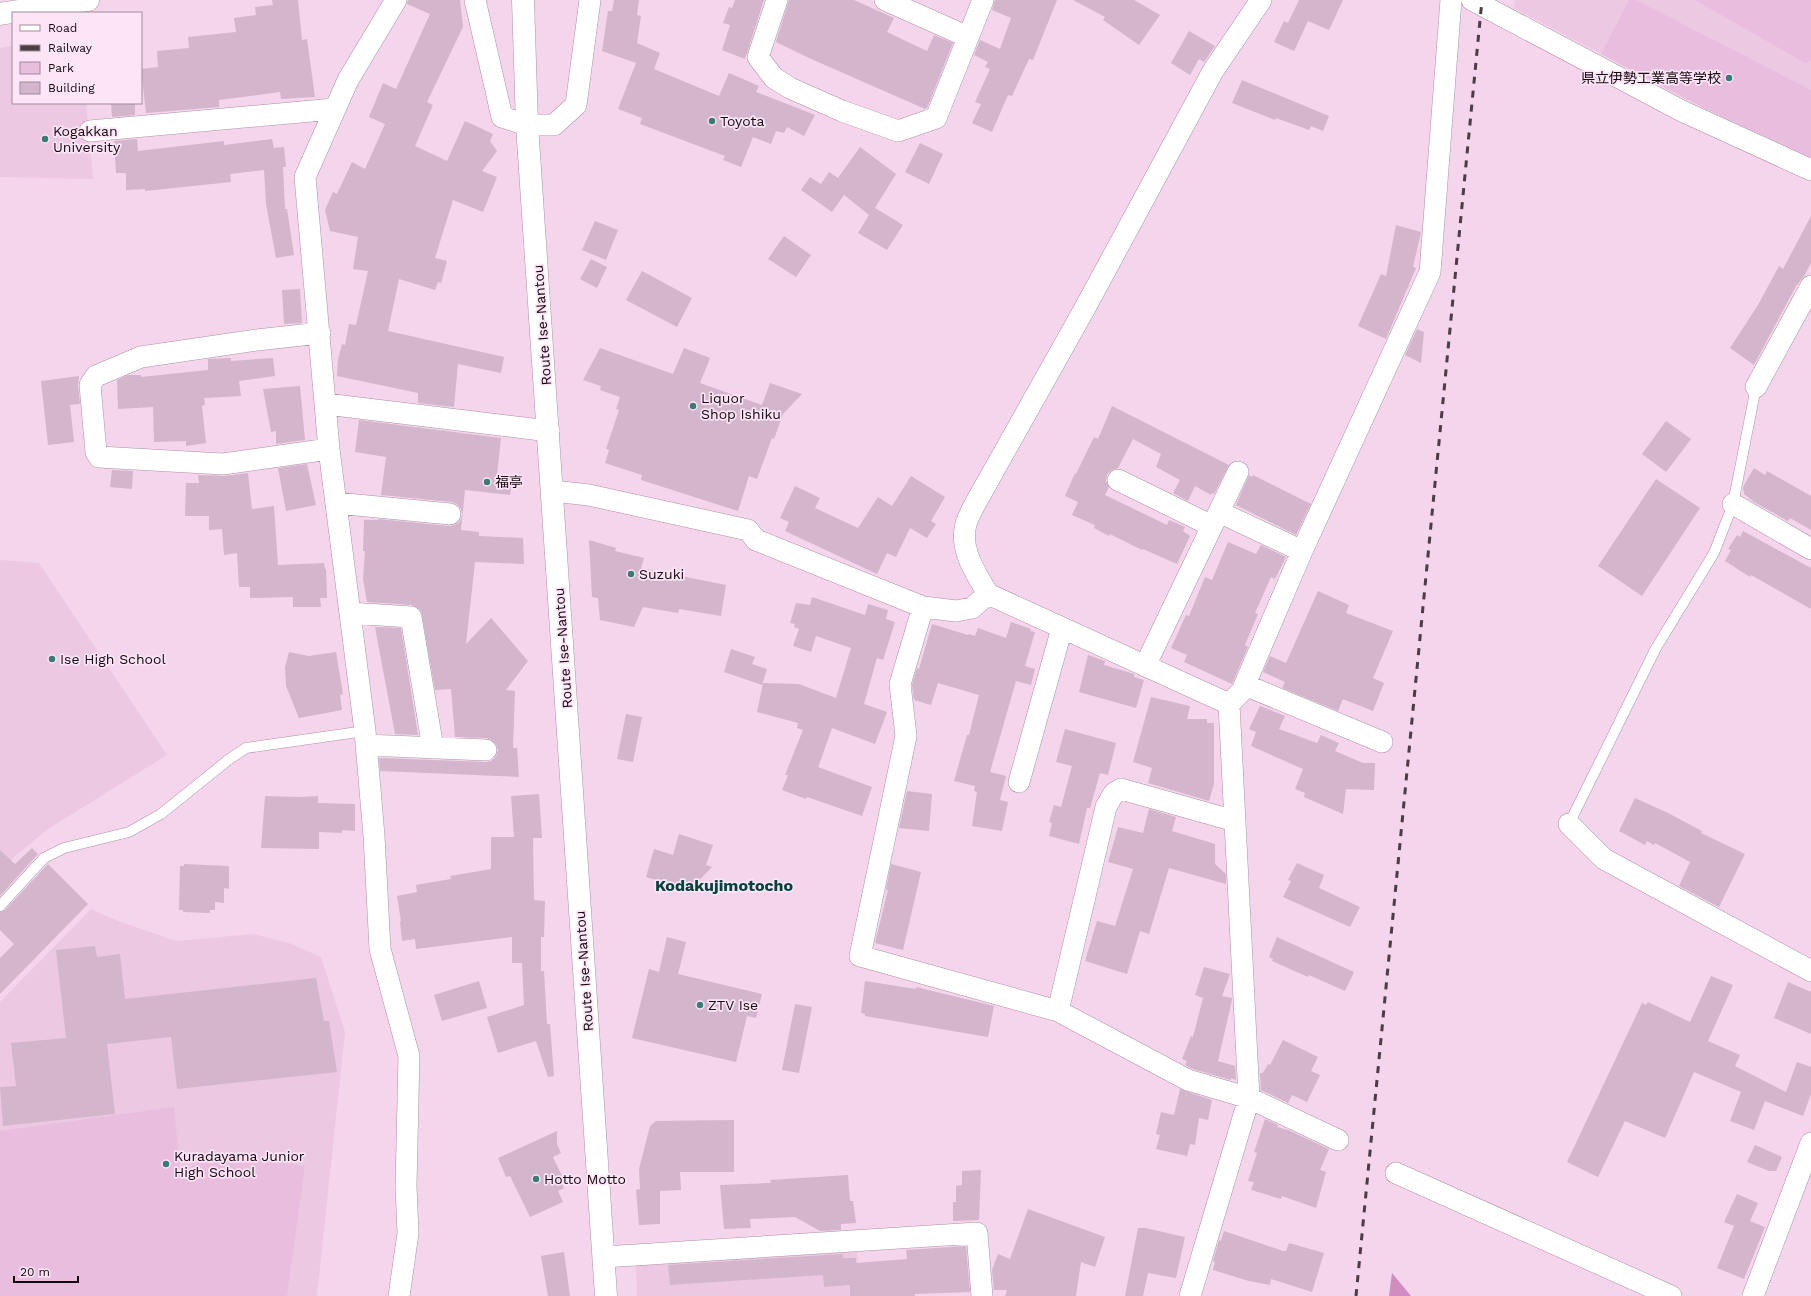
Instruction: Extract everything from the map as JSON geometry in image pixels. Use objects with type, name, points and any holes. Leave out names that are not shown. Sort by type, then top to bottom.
[{"type":"main road","points":[[13,12],[88,0]]},
{"type":"main road","name":"Route Ise-Nantou","points":[[523,0],[528,125],[606,1296]]},
{"type":"main road","points":[[0,14],[12,12]]},
{"type":"street","points":[[396,0],[348,80],[305,177],[320,333],[329,449],[365,738],[374,836],[380,949],[409,1056],[406,1186],[408,1233],[399,1296]]},
{"type":"street","points":[[475,0],[502,117],[528,125],[554,125],[576,105],[590,0]]},
{"type":"street","points":[[777,0],[758,56],[774,78],[790,88],[842,111],[898,131],[936,118],[983,0]]},
{"type":"street","points":[[885,0],[968,37]]},
{"type":"street","points":[[1229,704],[988,594],[966,553],[964,538],[966,524],[975,504],[1085,308],[1213,71],[1261,0]]},
{"type":"street","points":[[1190,1296],[1249,1098],[1229,704],[1242,691],[1245,685],[1302,551],[1430,272],[1451,0]]},
{"type":"street","points":[[1472,0],[1682,111],[1811,170]]},
{"type":"street","points":[[90,131],[334,109]]},
{"type":"street","points":[[1756,387],[1811,286]]},
{"type":"street","points":[[320,333],[257,340],[141,357],[96,376],[90,385],[96,452],[99,456],[223,464],[329,449]]},
{"type":"street","points":[[326,404],[549,431]]},
{"type":"street","points":[[1145,666],[1238,472]]},
{"type":"street","points":[[1118,480],[1302,551]]},
{"type":"street","points":[[553,491],[589,495],[748,530],[756,540],[923,607],[956,611],[972,608],[988,594]]},
{"type":"street","points":[[336,504],[450,514]]},
{"type":"street","points":[[1733,504],[1811,549]]},
{"type":"street","points":[[923,607],[900,684],[906,736],[860,956],[1058,1011],[1188,1080],[1249,1098],[1338,1140]]},
{"type":"street","points":[[350,613],[411,617],[434,748]]},
{"type":"street","points":[[1019,782],[1062,628]]},
{"type":"street","points":[[1245,685],[1382,742]]},
{"type":"street","points":[[365,738],[434,748],[486,750]]},
{"type":"street","points":[[1058,1011],[1106,807],[1114,793],[1121,789],[1235,821]]},
{"type":"street","points":[[1568,824],[1604,859],[1811,971]]},
{"type":"street","points":[[1753,1296],[1811,1143]]},
{"type":"street","points":[[1396,1173],[1671,1296]]},
{"type":"street","points":[[604,1257],[976,1233],[982,1296]]},
{"type":"lane","points":[[1568,824],[1656,648],[1714,554],[1733,504],[1756,387]]},
{"type":"lane","points":[[0,906],[44,858],[64,848],[130,832],[161,814],[228,760],[246,748],[365,738]]},
{"type":"shaded area","name":"県立伊勢工業高等学校","points":[[1515,0],[1811,0],[1811,158],[1722,118],[1514,8]]},
{"type":"shaded area","name":"Kogakkan University","points":[[12,46],[12,104],[86,104],[93,179],[0,177],[0,48]]},
{"type":"shaded area","name":"Ise High School","points":[[0,560],[39,563],[167,755],[48,829],[13,858],[0,874]]},
{"type":"shaded area","name":"Kuradayama Junior High School","points":[[91,909],[118,921],[176,941],[253,934],[289,943],[321,957],[345,1032],[317,1296],[0,1296],[0,1002]]},
{"type":"shaded area","points":[[857,1248],[860,1296],[637,1296],[636,1264]]},
{"type":"shaded area","points":[[1392,1273],[1411,1296],[1389,1296]]},
{"type":"green space","points":[[1629,0],[1636,0],[1811,90],[1811,155],[1809,158],[1692,102],[1601,54]]},
{"type":"green space","points":[[1695,0],[1811,0],[1811,61],[1805,63]]},
{"type":"green space","points":[[174,1107],[180,1171],[222,1153],[305,1166],[287,1296],[0,1296],[0,1131]]},
{"type":"building","points":[[272,0],[298,0],[302,40],[307,39],[315,97],[281,99],[280,92],[219,100],[219,107],[146,113],[142,69],[158,67],[157,51],[189,48],[188,37],[236,32],[234,18],[256,15],[255,7],[273,5]]},
{"type":"building","points":[[408,0],[460,0],[463,27],[427,102],[433,105],[415,146],[447,161],[465,121],[493,134],[490,141],[497,151],[482,171],[497,177],[483,212],[453,200],[435,258],[447,261],[441,283],[438,282],[435,290],[399,279],[388,331],[504,357],[501,373],[458,364],[454,407],[418,403],[418,393],[337,376],[338,360],[342,344],[345,345],[349,324],[356,325],[368,271],[353,269],[358,237],[330,231],[325,210],[333,192],[337,194],[352,162],[365,169],[385,124],[369,117],[383,83],[396,89],[430,14],[407,4]]},
{"type":"building","name":"Toyota","points":[[614,0],[639,0],[637,15],[641,16],[637,43],[660,53],[654,69],[719,96],[729,73],[759,86],[756,92],[815,115],[804,136],[787,127],[784,133],[776,131],[771,144],[753,137],[741,167],[723,160],[725,156],[640,124],[642,118],[618,109],[636,63],[602,51],[608,11],[612,11]]},
{"type":"building","points":[[735,0],[764,0],[745,59],[722,50],[730,25],[723,23],[729,7],[732,8]]},
{"type":"building","points":[[789,0],[854,0],[894,18],[887,32],[927,51],[934,35],[953,43],[927,108],[925,109],[776,42]]},
{"type":"building","points":[[995,0],[1057,0],[1033,60],[1029,59],[1012,96],[1008,95],[992,132],[972,123],[981,104],[975,102],[990,69],[985,67],[988,62],[974,55],[980,40],[1000,49],[1011,18],[992,10]]},
{"type":"building","points":[[1073,0],[1134,0],[1160,15],[1139,45],[1103,20],[1105,17]]},
{"type":"building","points":[[1299,0],[1343,0],[1329,30],[1308,21],[1294,51],[1274,42],[1284,21],[1288,23]]},
{"type":"building","points":[[1189,31],[1215,46],[1204,62],[1199,59],[1190,75],[1171,63]]},
{"type":"building","points":[[1242,80],[1329,116],[1323,131],[1311,126],[1309,130],[1276,118],[1275,120],[1232,103]]},
{"type":"building","points":[[111,104],[135,104],[135,115],[112,117]]},
{"type":"building","points":[[137,139],[138,151],[224,141],[224,145],[272,139],[274,148],[284,147],[286,167],[283,167],[285,209],[287,209],[294,255],[276,258],[266,204],[264,170],[230,174],[231,182],[145,191],[145,189],[126,190],[126,173],[116,173],[114,141]]},
{"type":"building","points":[[920,143],[943,154],[929,184],[905,172]]},
{"type":"building","points":[[860,147],[896,174],[875,208],[903,225],[887,250],[858,233],[869,215],[844,195],[832,212],[801,190],[810,177],[821,184],[829,172],[838,178]]},
{"type":"building","points":[[1811,216],[1811,263],[1804,276],[1796,286],[1754,365],[1730,348],[1758,305],[1779,266],[1783,269]]},
{"type":"building","points":[[595,221],[618,230],[606,260],[582,250]]},
{"type":"building","points":[[1396,225],[1421,232],[1413,267],[1416,268],[1386,339],[1358,326],[1381,274],[1386,276]]},
{"type":"building","points":[[784,236],[811,255],[796,277],[768,259]]},
{"type":"building","points":[[591,259],[607,267],[597,288],[580,279]]},
{"type":"building","points":[[642,271],[692,298],[677,327],[626,300]]},
{"type":"building","points":[[300,289],[302,323],[284,324],[282,290]]},
{"type":"building","points":[[1417,329],[1424,332],[1421,363],[1405,355]]},
{"type":"building","points":[[600,348],[673,374],[684,348],[710,358],[700,383],[762,405],[770,383],[802,394],[783,414],[774,439],[772,438],[757,479],[749,476],[738,511],[641,480],[642,475],[605,463],[609,450],[606,449],[619,410],[616,409],[620,397],[600,390],[601,386],[583,380]]},
{"type":"building","points":[[231,358],[231,361],[273,358],[275,376],[239,381],[241,396],[204,398],[205,405],[202,406],[206,443],[186,446],[186,441],[154,442],[153,407],[118,409],[117,380],[128,375],[141,375],[141,377],[208,370],[208,359]]},
{"type":"building","points":[[79,376],[78,386],[80,404],[70,405],[74,442],[48,445],[41,381]]},
{"type":"building","points":[[300,386],[305,440],[276,444],[276,431],[271,432],[263,389]]},
{"type":"building","points":[[1112,406],[1229,465],[1214,494],[1212,493],[1211,495],[1195,486],[1188,501],[1173,493],[1180,480],[1156,467],[1161,454],[1133,439],[1118,468],[1107,474],[1106,481],[1109,487],[1105,495],[1167,525],[1169,520],[1185,527],[1183,531],[1190,536],[1177,564],[1143,549],[1142,550],[1110,534],[1109,536],[1094,528],[1095,525],[1072,515],[1078,502],[1065,496],[1094,437],[1098,439]]},
{"type":"building","points":[[359,420],[501,438],[497,475],[513,476],[510,495],[465,490],[461,530],[479,532],[479,536],[523,538],[524,564],[475,562],[466,644],[491,618],[528,661],[506,690],[515,691],[513,748],[517,748],[519,777],[380,771],[379,758],[486,762],[491,761],[496,757],[498,750],[496,744],[487,738],[455,737],[451,689],[435,690],[421,610],[412,605],[367,602],[363,579],[365,551],[363,551],[364,520],[378,519],[449,526],[455,525],[460,521],[462,515],[461,509],[457,504],[452,502],[381,495],[386,457],[355,452]]},
{"type":"building","points":[[1666,421],[1691,439],[1666,472],[1642,454]]},
{"type":"building","points":[[307,464],[316,505],[286,511],[278,468]]},
{"type":"building","points":[[1754,468],[1765,475],[1767,471],[1811,496],[1811,530],[1790,518],[1788,521],[1754,502],[1744,494],[1743,487]]},
{"type":"building","points":[[112,470],[133,471],[132,489],[110,487]]},
{"type":"building","points":[[248,473],[252,509],[274,506],[278,565],[324,563],[326,569],[327,598],[320,598],[321,607],[293,607],[293,597],[250,598],[250,587],[239,587],[237,553],[224,555],[222,529],[209,530],[209,516],[185,516],[186,483],[199,483],[198,475],[225,476]]},
{"type":"building","points":[[1249,475],[1252,477],[1253,475],[1311,504],[1296,535],[1236,505]]},
{"type":"building","points":[[911,476],[945,497],[931,521],[936,524],[927,538],[910,528],[896,557],[887,553],[877,574],[785,531],[789,522],[780,518],[795,486],[820,498],[815,508],[858,528],[878,497],[892,506]]},
{"type":"building","points":[[1656,479],[1700,508],[1642,596],[1598,566]]},
{"type":"building","points":[[1743,531],[1811,568],[1811,609],[1751,575],[1750,577],[1725,561],[1731,550],[1728,549],[1737,535],[1740,537]]},
{"type":"building","name":"Suzuki","points":[[589,540],[616,548],[615,551],[644,558],[641,568],[726,585],[721,616],[679,609],[678,613],[643,607],[634,627],[600,620],[598,598],[592,597]]},
{"type":"building","points":[[1228,542],[1256,554],[1261,545],[1286,557],[1275,579],[1271,577],[1255,613],[1258,614],[1245,645],[1248,647],[1232,684],[1184,662],[1187,655],[1171,648],[1186,615],[1189,616],[1205,577],[1212,580]]},
{"type":"building","points":[[1318,591],[1349,605],[1346,613],[1393,631],[1373,678],[1384,683],[1373,711],[1343,699],[1338,711],[1282,688],[1285,682],[1263,672],[1270,656],[1286,663]]},
{"type":"building","points":[[812,597],[865,615],[868,604],[888,610],[886,619],[895,622],[883,660],[877,658],[864,704],[887,712],[875,744],[832,728],[818,767],[872,787],[862,816],[782,790],[788,775],[785,775],[803,730],[797,728],[798,723],[757,712],[763,683],[799,684],[836,698],[851,648],[816,636],[811,652],[793,646],[799,629],[794,627],[795,624],[790,623],[796,603],[810,605]]},
{"type":"building","points":[[1011,622],[1031,629],[1030,631],[1035,632],[1025,666],[1035,669],[1031,685],[1016,681],[990,772],[1006,776],[1000,800],[1008,802],[1002,831],[972,826],[977,792],[974,791],[975,786],[954,781],[967,735],[969,735],[979,695],[938,683],[931,705],[914,700],[912,685],[917,668],[919,669],[932,624],[975,636],[978,628],[1006,638]]},
{"type":"building","points":[[375,627],[401,628],[418,735],[395,734]]},
{"type":"building","points":[[731,649],[755,657],[752,664],[767,669],[762,685],[724,672]]},
{"type":"building","points":[[289,652],[309,656],[336,652],[343,694],[340,695],[342,710],[299,718],[286,686],[285,667]]},
{"type":"building","points":[[1088,655],[1105,661],[1104,665],[1134,674],[1134,677],[1144,680],[1136,708],[1079,692]]},
{"type":"building","points":[[1151,697],[1190,706],[1187,719],[1207,719],[1207,723],[1214,723],[1214,784],[1209,801],[1148,783],[1152,768],[1133,762]]},
{"type":"building","points":[[1260,706],[1285,716],[1279,729],[1317,743],[1321,735],[1339,743],[1335,751],[1363,763],[1375,763],[1374,790],[1346,789],[1343,814],[1304,797],[1305,793],[1295,789],[1303,769],[1251,746],[1256,732],[1249,729]]},
{"type":"building","points":[[626,714],[642,717],[633,762],[617,759]]},
{"type":"building","points":[[1065,729],[1116,743],[1108,775],[1100,773],[1090,808],[1087,808],[1079,844],[1049,836],[1052,823],[1049,822],[1054,805],[1061,807],[1072,766],[1056,762]]},
{"type":"building","points":[[907,791],[932,794],[929,831],[899,828]]},
{"type":"building","points":[[539,794],[542,838],[533,838],[534,900],[545,901],[544,937],[541,937],[541,971],[544,971],[547,1024],[550,1024],[554,1076],[548,1077],[536,1041],[498,1053],[487,1017],[524,1005],[522,963],[512,963],[512,937],[416,949],[415,939],[402,941],[401,921],[397,896],[417,892],[416,885],[451,879],[450,876],[491,869],[491,837],[514,837],[511,796]]},
{"type":"building","points":[[265,796],[318,796],[318,803],[355,804],[355,831],[342,830],[342,833],[319,832],[319,849],[261,848]]},
{"type":"building","points":[[1635,798],[1668,813],[1702,831],[1701,833],[1745,854],[1719,907],[1679,886],[1690,862],[1655,843],[1654,845],[1647,841],[1645,845],[1619,831]]},
{"type":"building","points":[[1149,809],[1176,817],[1172,831],[1215,844],[1215,864],[1226,874],[1226,884],[1169,868],[1149,934],[1140,931],[1127,974],[1085,961],[1097,921],[1115,926],[1133,869],[1108,862],[1118,827],[1143,833]]},
{"type":"building","points":[[679,834],[713,845],[706,865],[712,867],[690,890],[646,877],[654,849],[673,855]]},
{"type":"building","points":[[32,848],[38,854],[0,896],[0,850],[15,864]]},
{"type":"building","points":[[1297,863],[1324,875],[1319,888],[1360,907],[1350,927],[1283,897],[1291,881],[1288,880]]},
{"type":"building","points":[[48,864],[88,904],[0,994],[0,958],[14,944],[0,930],[0,912],[5,910]]},
{"type":"building","points":[[184,864],[229,866],[229,889],[224,888],[224,903],[215,902],[215,910],[210,910],[210,913],[183,912],[183,910],[179,910],[180,866],[184,866]]},
{"type":"building","points":[[891,864],[921,872],[903,950],[875,943],[888,890],[886,890]]},
{"type":"building","name":"ZTV Ise","points":[[667,937],[686,942],[678,974],[762,994],[756,1018],[747,1016],[736,1062],[632,1038],[649,969],[659,972]]},
{"type":"building","points":[[1277,937],[1354,972],[1345,991],[1272,961],[1273,959],[1269,957]]},
{"type":"building","points":[[95,946],[97,957],[120,954],[125,999],[316,978],[324,1021],[329,1021],[337,1072],[177,1089],[171,1037],[107,1044],[115,1114],[3,1126],[0,1087],[16,1086],[11,1043],[66,1038],[56,950]]},
{"type":"building","points":[[1204,967],[1230,974],[1222,996],[1232,998],[1232,1000],[1218,1061],[1235,1066],[1236,1080],[1231,1078],[1231,1080],[1193,1069],[1185,1065],[1187,1061],[1182,1059],[1191,1036],[1193,1037],[1203,998],[1195,995]]},
{"type":"building","points":[[1711,976],[1733,985],[1708,1041],[1740,1055],[1735,1066],[1786,1092],[1797,1062],[1811,1067],[1811,1094],[1803,1116],[1765,1101],[1754,1130],[1730,1121],[1741,1092],[1694,1072],[1665,1138],[1625,1121],[1598,1177],[1567,1162],[1642,1003],[1646,1005],[1648,1002],[1690,1022]]},
{"type":"building","points":[[479,981],[487,1008],[442,1021],[434,995]]},
{"type":"building","points":[[865,981],[916,989],[916,987],[994,1006],[988,1037],[865,1016],[865,1014],[861,1013]]},
{"type":"building","points":[[1788,982],[1811,992],[1811,1034],[1774,1018]]},
{"type":"building","points":[[795,1004],[812,1007],[799,1073],[782,1070]]},
{"type":"building","points":[[1283,1040],[1318,1057],[1311,1071],[1320,1075],[1307,1102],[1292,1095],[1288,1103],[1261,1090],[1260,1073],[1263,1073],[1268,1064],[1270,1065]]},
{"type":"building","points":[[1180,1089],[1212,1100],[1208,1120],[1199,1118],[1195,1145],[1190,1144],[1187,1156],[1156,1149],[1160,1135],[1156,1134],[1161,1112],[1174,1115]]},
{"type":"building","points":[[1265,1119],[1278,1125],[1277,1127],[1288,1130],[1329,1149],[1320,1170],[1326,1172],[1316,1208],[1282,1196],[1281,1199],[1251,1190],[1254,1182],[1248,1181],[1257,1153],[1254,1152]]},
{"type":"building","points":[[734,1120],[734,1172],[680,1172],[681,1190],[660,1191],[660,1224],[639,1225],[636,1190],[640,1189],[639,1169],[650,1126],[656,1121]]},
{"type":"building","points":[[557,1131],[557,1144],[561,1153],[553,1157],[563,1178],[560,1180],[564,1188],[558,1191],[563,1202],[530,1217],[510,1176],[506,1177],[498,1158]]},
{"type":"building","points":[[1755,1145],[1782,1157],[1776,1171],[1769,1171],[1747,1162]]},
{"type":"building","points":[[981,1170],[979,1220],[953,1221],[953,1202],[956,1202],[956,1186],[962,1185],[962,1171]]},
{"type":"building","points":[[848,1175],[850,1201],[853,1201],[856,1223],[841,1224],[841,1230],[820,1231],[795,1217],[750,1219],[751,1228],[724,1229],[720,1185],[771,1183],[770,1180]]},
{"type":"building","points":[[1737,1194],[1758,1203],[1750,1221],[1765,1227],[1744,1279],[1717,1268],[1734,1226],[1724,1222]]},
{"type":"building","points":[[1028,1209],[1105,1237],[1095,1267],[1081,1262],[1076,1296],[1005,1296],[1007,1290],[994,1290],[992,1270],[998,1254],[1010,1259]]},
{"type":"building","points":[[1138,1228],[1145,1228],[1185,1237],[1176,1278],[1148,1273],[1143,1296],[1125,1296]]},
{"type":"building","points":[[1224,1231],[1283,1251],[1286,1251],[1289,1243],[1324,1253],[1312,1292],[1271,1279],[1270,1285],[1249,1281],[1213,1270],[1215,1262],[1213,1261],[1219,1240],[1221,1241]]},
{"type":"building","points":[[966,1246],[970,1292],[915,1294],[915,1296],[850,1296],[850,1285],[824,1287],[823,1275],[670,1285],[668,1265],[843,1254],[843,1258],[856,1258],[856,1263],[907,1259],[906,1250]]},
{"type":"building","points":[[564,1252],[570,1296],[548,1296],[541,1256]]},
{"type":"railway","points":[[1356,1296],[1482,0]]},
{"type":"place","name":"県立伊勢工業高等学校","points":[[1729,78]]},
{"type":"place","name":"Toyota","points":[[712,121]]},
{"type":"place","name":"Kogakkan University","points":[[45,139]]},
{"type":"place","name":"Liquor Shop Ishiku","points":[[693,406]]},
{"type":"place","name":"福亭","points":[[487,482]]},
{"type":"place","name":"Suzuki","points":[[631,574]]},
{"type":"place","name":"Ise High School","points":[[52,659]]},
{"type":"place","name":"ZTV Ise","points":[[700,1005]]},
{"type":"place","name":"Kuradayama Junior High School","points":[[166,1164]]},
{"type":"place","name":"Hotto Motto","points":[[536,1179]]},
{"type":"district","name":"Kodakujimotocho","points":[[724,885]]}]
